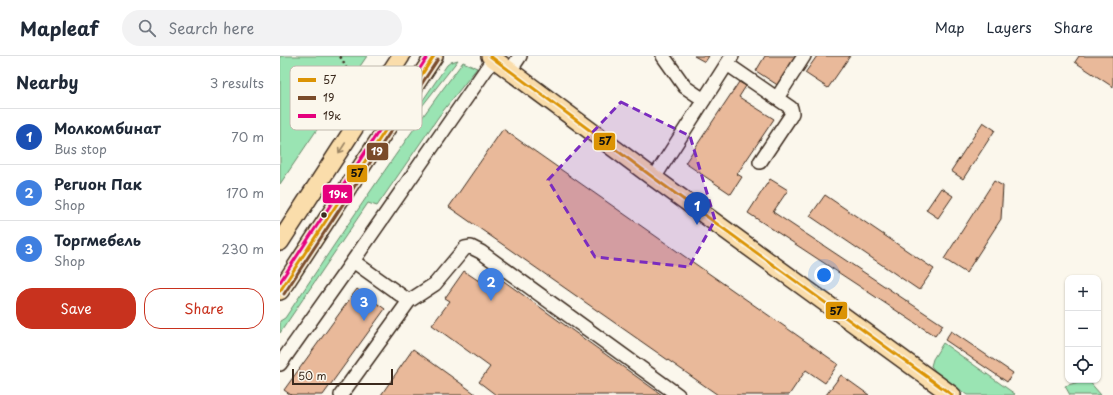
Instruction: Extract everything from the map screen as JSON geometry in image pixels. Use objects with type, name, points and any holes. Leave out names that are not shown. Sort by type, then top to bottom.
[{"type":"main road","points":[[394,66],[401,56]]},
{"type":"main road","points":[[422,74],[434,56]]},
{"type":"main road","points":[[492,57],[654,178],[952,395]]},
{"type":"main road","points":[[280,242],[353,130]]},
{"type":"main road","points":[[280,291],[386,130]]},
{"type":"lane","points":[[510,71],[520,56]]},
{"type":"lane","points":[[663,56],[685,87],[704,100]]},
{"type":"lane","points":[[777,98],[804,56]]},
{"type":"lane","points":[[280,364],[353,261],[492,57]]},
{"type":"lane","points":[[654,178],[729,60],[791,108],[792,113],[760,162]]},
{"type":"lane","points":[[340,395],[409,301],[435,284],[459,254],[465,248],[471,247],[487,256],[678,395]]},
{"type":"lane","points":[[353,261],[409,301]]},
{"type":"path","points":[[340,56],[345,66]]},
{"type":"highlighted area","points":[[621,102],[690,136],[715,220],[689,267],[595,257],[548,180]]},
{"type":"green space","points":[[280,56],[367,56],[360,66],[290,66],[290,130],[317,130],[280,184]]},
{"type":"green space","points":[[458,60],[422,106],[422,101],[447,65]]},
{"type":"green space","points":[[463,62],[477,68],[439,116],[377,206],[368,203],[280,333],[280,321],[285,318],[413,130],[422,130],[422,118]]},
{"type":"green space","points":[[943,343],[1015,394],[967,395],[936,372],[931,366],[933,359]]},
{"type":"green space","points":[[1075,383],[1091,383],[1101,395],[1070,395],[1065,386]]},
{"type":"building","points":[[694,56],[709,56],[705,62]]},
{"type":"building","points":[[765,56],[799,56],[779,86],[756,71]]},
{"type":"building","points":[[817,56],[850,56],[828,88],[805,73]]},
{"type":"building","points":[[1079,56],[1113,56],[1113,87],[1075,62]]},
{"type":"building","points":[[739,82],[746,86],[739,97],[774,119],[737,174],[742,177],[731,194],[685,163]]},
{"type":"building","points":[[983,122],[995,130],[963,179],[951,171]]},
{"type":"building","points":[[503,129],[838,364],[825,383],[806,370],[789,395],[718,395],[449,207]]},
{"type":"building","points":[[770,179],[788,190],[773,212],[943,325],[935,336],[748,213]]},
{"type":"building","points":[[994,181],[1003,186],[1001,219],[966,273],[944,259]]},
{"type":"building","points":[[941,188],[953,196],[938,218],[926,210]]},
{"type":"building","points":[[825,195],[934,269],[919,290],[810,216]]},
{"type":"building","points":[[487,269],[662,395],[496,395],[479,382],[490,367],[432,325],[450,301],[445,298],[464,271],[479,281]]},
{"type":"building","points":[[357,289],[385,309],[323,395],[291,395],[284,390]]},
{"type":"building","points":[[951,331],[1013,373],[1007,382],[945,340]]},
{"type":"building","points":[[413,349],[477,395],[381,395]]},
{"type":"building","points":[[841,375],[869,395],[826,395]]},
{"type":"transit line","name":"19к","points":[[421,66],[428,56]]},
{"type":"transit line","name":"57","points":[[422,74],[434,56]]},
{"type":"transit line","name":"57","points":[[490,56],[654,178],[952,395]]},
{"type":"transit line","name":"19","points":[[422,83],[438,59]]},
{"type":"transit line","name":"19к","points":[[280,282],[380,130]]},
{"type":"transit line","name":"57","points":[[280,291],[386,130]]},
{"type":"transit line","name":"19","points":[[284,294],[391,130]]},
{"type":"place","name":"Молкомбинат","points":[[697,225]]},
{"type":"place","name":"Регион Пак","points":[[491,301]]},
{"type":"place","name":"Торгмебель","points":[[364,321]]}]
